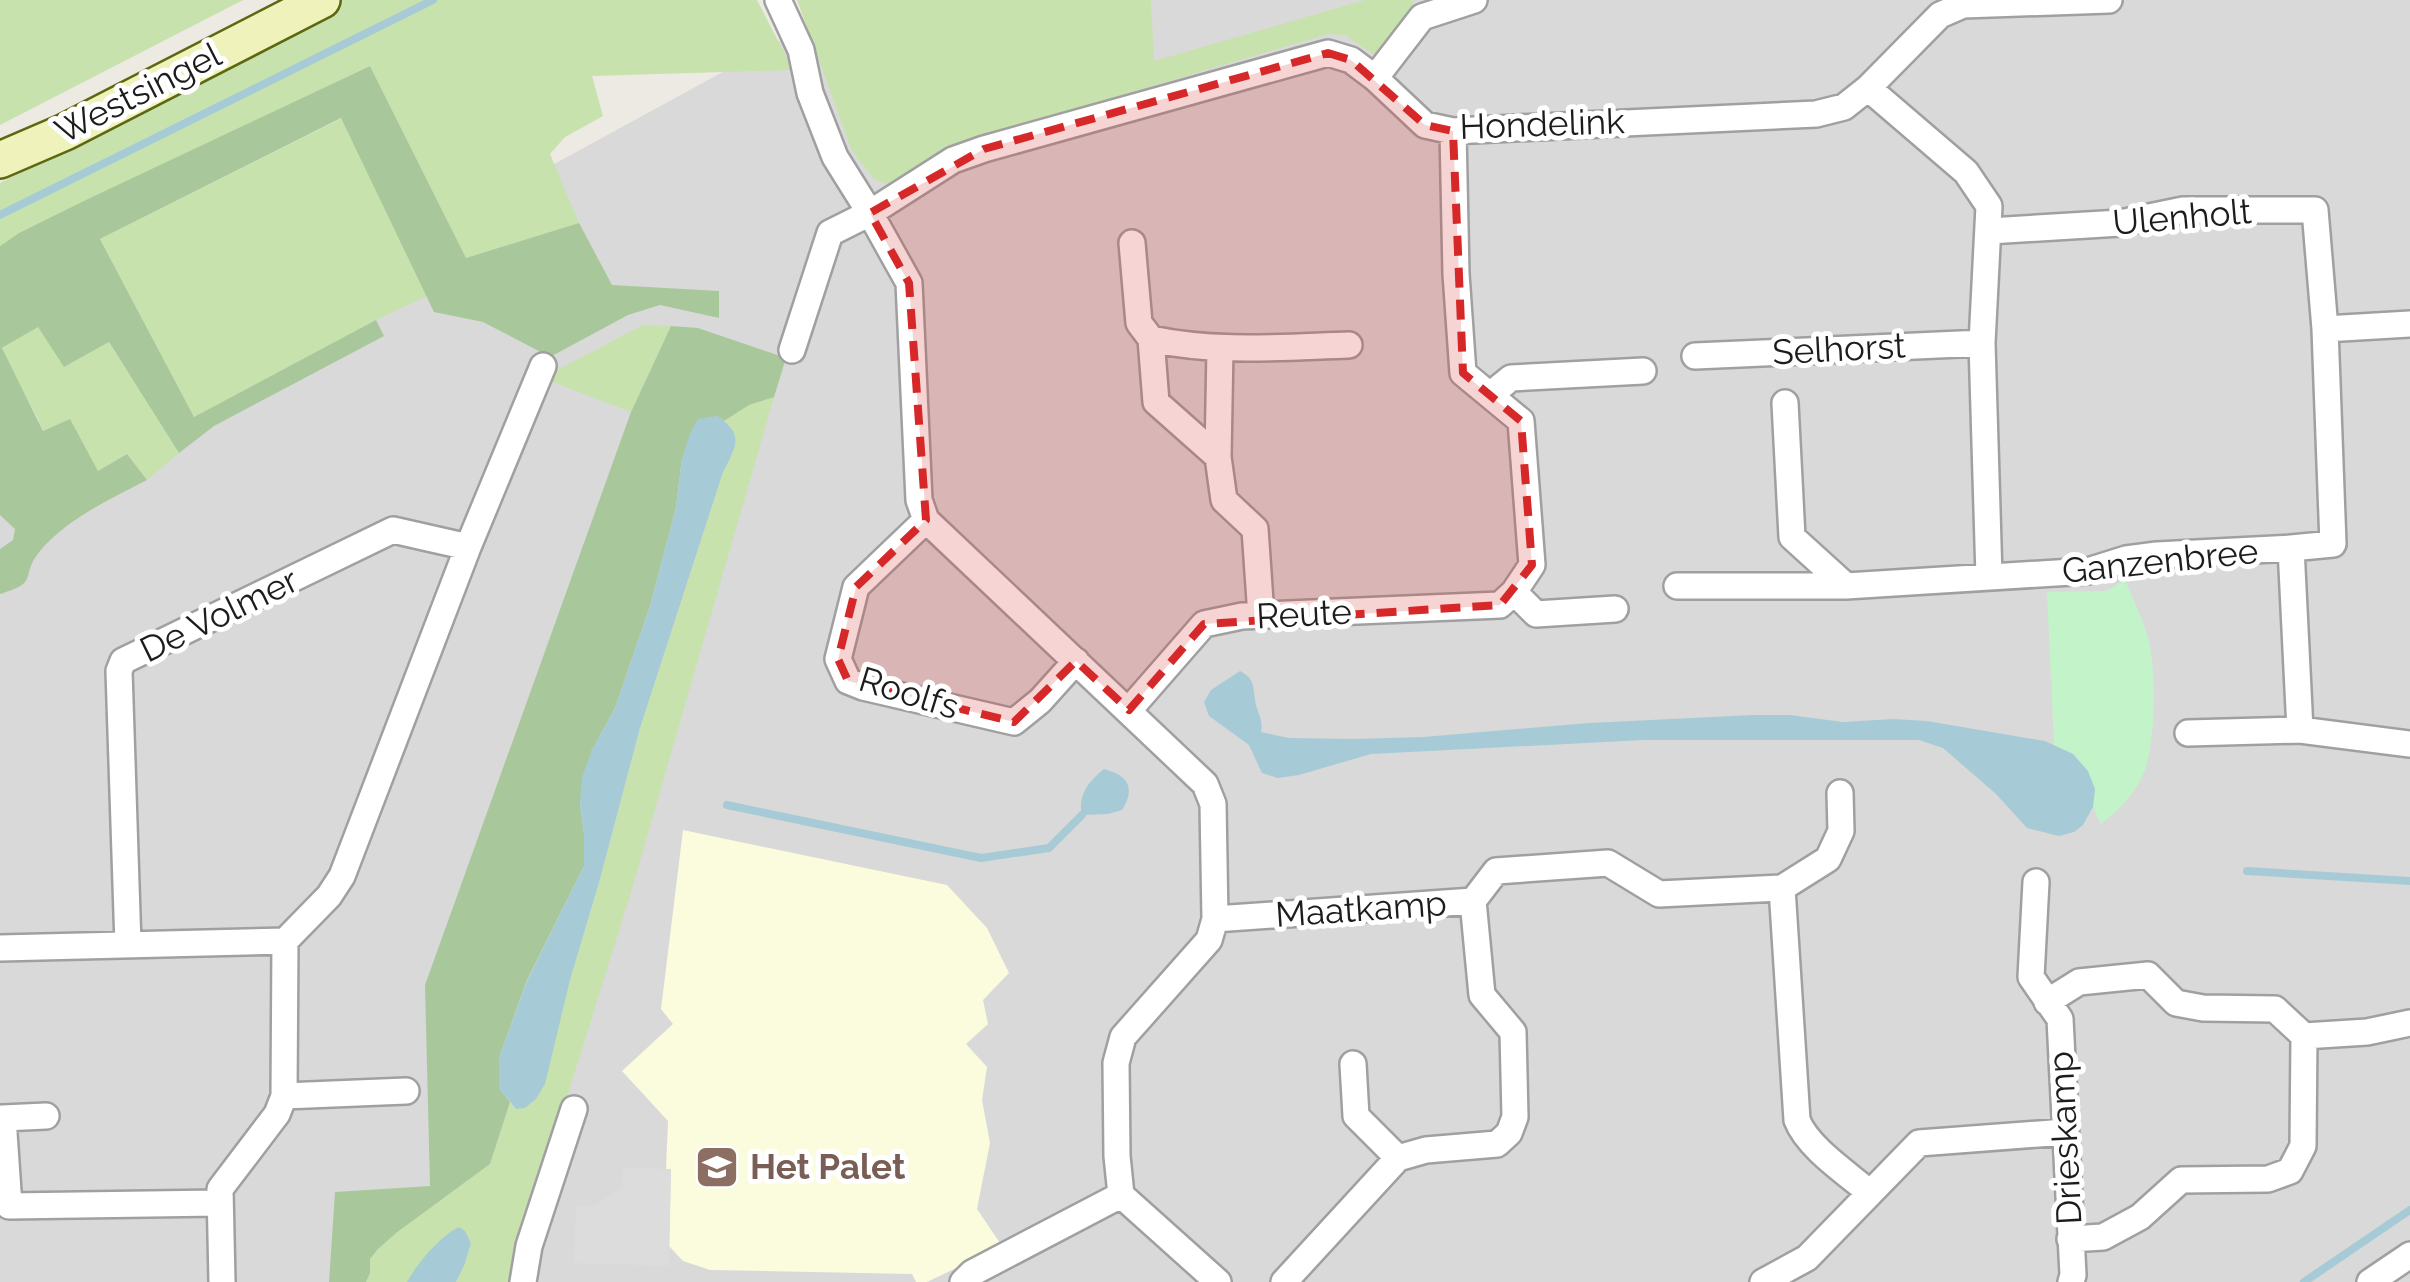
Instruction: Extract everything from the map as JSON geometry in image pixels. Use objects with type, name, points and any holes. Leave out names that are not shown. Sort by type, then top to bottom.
[{"type":"main road","name":"Westsingel","points":[[274,24],[307,0]]},
{"type":"main road","name":"Westsingel","points":[[0,160],[65,132],[322,0]]},
{"type":"street","points":[[778,0],[801,50],[810,93],[835,157],[910,283],[919,500],[926,520],[1206,784],[1213,804],[1215,918],[1209,940],[1124,1037],[1116,1063],[1121,1194],[1218,1282]]},
{"type":"street","points":[[1375,78],[1422,17],[1474,0]]},
{"type":"street","name":"Hondelink","points":[[792,350],[830,233],[954,160],[1328,53],[1351,60],[1425,125],[1453,130],[1816,114],[1844,107],[1940,16],[1963,5],[2109,0]]},
{"type":"street","points":[[1868,88],[1966,172],[1988,206],[1982,343],[1989,577]]},
{"type":"street","points":[[1453,130],[1456,274],[1464,373],[1521,421],[1532,564],[1514,592],[1536,614],[1615,609]]},
{"type":"street","name":"Ulenholt","points":[[1989,230],[2120,222],[2183,210],[2315,210],[2325,329],[2333,544],[2291,548]]},
{"type":"street","points":[[1132,242],[1139,323],[1150,339],[1156,402],[1218,457]]},
{"type":"street","points":[[2325,329],[2410,324]]},
{"type":"street","points":[[1150,339],[1220,348],[1349,345]]},
{"type":"street","name":"Selhorst","points":[[1695,356],[1982,343]]},
{"type":"street","points":[[1220,348],[1218,457],[1224,500],[1256,529],[1260,616]]},
{"type":"street","points":[[222,1282],[220,1189],[278,1114],[284,1096],[285,941],[329,896],[342,876],[468,547],[543,366]]},
{"type":"street","points":[[1490,394],[1511,378],[1643,372]]},
{"type":"street","points":[[1785,403],[1792,537],[1846,586]]},
{"type":"street","name":"Roolfs","points":[[926,520],[856,587],[838,659],[848,681],[863,688],[1014,722],[1040,701],[1076,661]]},
{"type":"street","name":"De Volmer","points":[[128,945],[119,671],[123,661],[393,530],[468,547]]},
{"type":"street","name":"Ganzenbree","points":[[1677,586],[1846,586],[2088,571],[2126,559],[2157,555],[2291,548],[2300,730]]},
{"type":"street","name":"Reute","points":[[1129,710],[1204,624],[1242,616],[1500,605],[1514,592]]},
{"type":"street","points":[[2188,733],[2300,730],[2410,744]]},
{"type":"street","name":"Maatkamp","points":[[1215,918],[1473,901],[1496,871],[1608,863],[1659,894],[1782,888],[1828,859],[1841,831],[1840,793]]},
{"type":"street","name":"Drieskamp","points":[[2036,882],[2030,978],[2060,1019],[2072,1282]]},
{"type":"street","points":[[1782,888],[1797,1120],[1819,1149],[1870,1193]]},
{"type":"street","points":[[1284,1282],[1398,1158],[1426,1150],[1497,1144],[1509,1133],[1515,1117],[1513,1032],[1482,996],[1473,901]]},
{"type":"street","points":[[0,948],[285,941]]},
{"type":"street","points":[[2047,1002],[2079,982],[2148,975],[2176,1003],[2203,1008],[2275,1009],[2304,1036],[2367,1032],[2410,1023]]},
{"type":"street","points":[[2070,1239],[2104,1237],[2140,1218],[2181,1180],[2268,1179],[2290,1171],[2303,1146],[2304,1036]]},
{"type":"street","points":[[1353,1064],[1356,1116],[1398,1158]]},
{"type":"street","points":[[284,1096],[406,1091]]},
{"type":"street","points":[[524,1282],[529,1246],[574,1109]]},
{"type":"street","points":[[46,1116],[2,1118],[9,1206],[219,1202]]},
{"type":"street","points":[[1763,1282],[1807,1258],[1918,1143],[2065,1132]]},
{"type":"street","points":[[963,1282],[972,1273],[1121,1194]]},
{"type":"street","points":[[2370,1282],[2410,1255]]},
{"type":"highlighted area","points":[[1328,53],[1351,60],[1425,125],[1453,131],[1463,373],[1521,421],[1526,467],[1532,565],[1500,605],[1204,624],[1129,710],[1076,661],[1014,722],[848,681],[838,659],[856,587],[926,520],[909,283],[870,213],[984,149]]},
{"type":"shaded area","points":[[855,0],[2410,0],[2410,1282],[0,1282],[0,439],[270,319]]},
{"type":"shaded area","points":[[683,830],[947,885],[987,928],[1009,973],[983,1000],[988,1024],[966,1044],[987,1067],[982,1100],[990,1143],[977,1209],[1002,1246],[927,1282],[916,1282],[912,1274],[710,1270],[683,1261],[669,1246],[668,1121],[622,1071],[673,1024],[661,1009]]},
{"type":"shaded area","points":[[623,1168],[671,1169],[669,1266],[574,1263],[576,1206],[595,1206],[622,1187]]},
{"type":"green space","points":[[0,0],[243,0],[0,125]]},
{"type":"green space","points":[[343,0],[757,0],[793,70],[592,76],[603,116],[565,137],[550,154],[579,223],[466,258],[370,66],[19,233],[0,246],[0,183]]},
{"type":"green space","points":[[797,0],[1151,0],[1154,61],[1365,0],[1411,0],[1421,11],[1376,56],[1345,35],[1328,34],[981,137],[946,151],[887,184],[874,179],[852,151]]},
{"type":"green space","points":[[370,66],[466,258],[579,223],[612,285],[719,291],[719,318],[660,305],[628,315],[550,357],[483,322],[434,312],[341,118],[100,239],[194,417],[376,320],[384,336],[214,426],[179,453],[109,342],[64,367],[38,327],[2,348],[43,431],[70,419],[98,471],[127,454],[147,480],[63,529],[40,551],[25,582],[0,594],[0,549],[13,540],[15,529],[0,515],[0,246],[88,199]]},
{"type":"green space","points":[[342,118],[429,295],[194,417],[100,239]]},
{"type":"green space","points":[[643,325],[671,326],[631,412],[542,378]]},
{"type":"green space","points":[[38,326],[65,366],[109,342],[179,453],[147,480],[127,454],[98,471],[44,431],[1,349]]},
{"type":"green space","points":[[671,326],[698,328],[786,358],[774,397],[749,405],[724,421],[717,416],[682,459],[676,507],[651,603],[615,708],[592,750],[580,804],[584,866],[527,980],[499,1058],[499,1088],[510,1102],[490,1164],[378,1249],[370,1259],[366,1282],[329,1282],[335,1192],[430,1186],[425,985],[631,412]]},
{"type":"green space","points":[[774,397],[629,899],[515,1263],[516,1282],[456,1282],[464,1266],[422,1262],[407,1282],[366,1282],[370,1259],[378,1249],[490,1164],[510,1102],[516,1109],[570,980],[640,728],[723,472],[734,451],[730,425],[724,421],[749,405]]},
{"type":"green space","points":[[2125,580],[2151,652],[2152,729],[2147,765],[2138,784],[2101,824],[2093,807],[2095,789],[2073,754],[2054,745],[2047,592],[2107,591]]},
{"type":"water","points":[[717,416],[732,429],[734,448],[640,728],[545,1084],[536,1099],[525,1108],[516,1109],[499,1088],[499,1058],[527,981],[584,866],[582,777],[615,708],[651,603],[690,434],[698,419]]},
{"type":"water","points":[[1240,671],[1252,682],[1261,732],[1289,738],[1423,737],[1753,715],[1843,722],[1927,721],[2045,741],[2073,754],[2088,771],[2095,789],[2093,807],[2074,832],[2059,836],[2027,828],[1996,794],[1943,748],[1919,740],[1644,740],[1371,754],[1278,778],[1262,773],[1249,745],[1209,716],[1204,702],[1211,690]]},
{"type":"water","points":[[1104,769],[1124,779],[1129,789],[1126,802],[1122,810],[1082,815],[1081,801],[1086,789]]},
{"type":"water","points":[[459,1227],[471,1243],[456,1282],[407,1282],[430,1251]]},
{"type":"waterway","points":[[0,215],[433,0]]},
{"type":"waterway","points":[[727,805],[981,858],[1049,848],[1082,815]]},
{"type":"waterway","points":[[2247,871],[2410,881]]},
{"type":"waterway","points":[[2304,1282],[2410,1210]]},
{"type":"place","name":"Het Palet","points":[[717,1167]]}]
